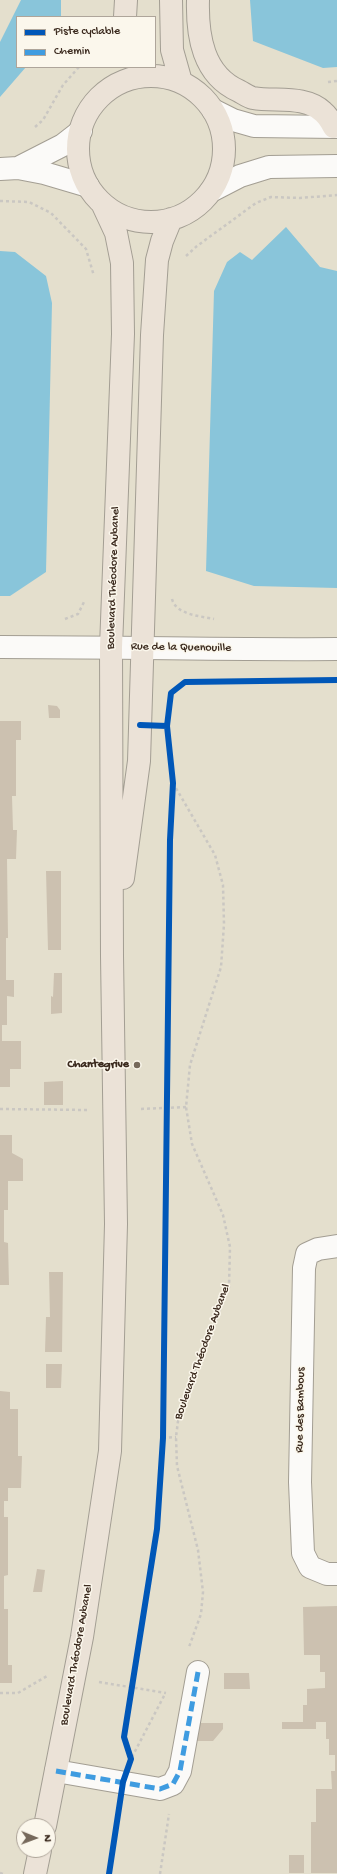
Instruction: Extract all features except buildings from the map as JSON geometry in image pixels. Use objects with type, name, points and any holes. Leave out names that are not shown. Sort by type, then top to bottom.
[{"type":"main road","points":[[125,16],[126,0]]},
{"type":"main road","points":[[171,0],[172,50],[181,82]]},
{"type":"main road","points":[[198,0],[201,45],[214,74],[233,88],[252,98],[290,100],[310,104],[323,112],[336,127]]},
{"type":"main road","points":[[111,88],[118,68]]},
{"type":"main road","points":[[153,76],[181,82],[199,94],[213,110],[221,130],[224,149],[221,168],[211,191],[194,208],[172,219],[153,222],[134,220],[117,214],[102,203],[88,186],[79,166],[78,143],[83,122],[95,103],[111,88],[124,81],[153,76]]},
{"type":"main road","name":"Boulevard Théodore Aubanel","points":[[47,1818],[82,1638],[110,1451],[116,1224],[112,956],[111,647],[123,334],[122,271],[116,233],[102,203]]},
{"type":"main road","name":"Boulevard Théodore Aubanel","points":[[112,956],[139,761],[152,335],[155,283],[157,260],[162,241],[172,219]]},
{"type":"main road","points":[[35,1874],[38,1858]]},
{"type":"street","points":[[213,110],[233,120],[254,126],[336,127]]},
{"type":"street","points":[[9,168],[63,145],[81,132]]},
{"type":"street","points":[[211,191],[240,176],[269,167],[337,166]]},
{"type":"street","points":[[9,168],[44,173],[88,186]]},
{"type":"street","name":"Rue de la Quenouille","points":[[0,647],[143,647],[215,650],[337,649]]},
{"type":"street","name":"Rue des Bambous","points":[[337,1246],[318,1249],[307,1254],[304,1268],[300,1482],[303,1553],[310,1567],[327,1574],[337,1574]]},
{"type":"street","points":[[56,1771],[160,1788],[173,1784],[180,1772],[198,1672]]},
{"type":"path","points":[[32,130],[43,120],[63,85],[78,68]]},
{"type":"path","points":[[323,82],[337,81]]},
{"type":"path","points":[[184,262],[197,246],[256,203],[271,197],[300,198],[337,195]]},
{"type":"path","points":[[0,201],[29,202],[51,213],[86,249],[94,277]]},
{"type":"path","points":[[170,592],[173,604],[184,611],[214,619]]},
{"type":"path","points":[[58,619],[66,619],[78,614],[85,601],[85,593]]},
{"type":"path","points":[[163,1438],[176,1437]]},
{"type":"path","points":[[0,1693],[18,1692],[50,1675],[166,1693],[131,1759]]},
{"type":"path","points":[[160,1874],[173,1784]]},
{"type":"water","points":[[21,0],[61,0],[61,16],[16,16],[16,68],[25,68],[0,97],[0,42]]},
{"type":"water","points":[[250,0],[337,0],[337,67],[323,68],[253,41]]},
{"type":"water","points":[[286,227],[320,267],[337,271],[337,588],[254,586],[206,571],[214,291],[227,262],[240,252],[252,260]]},
{"type":"water","points":[[0,251],[15,252],[46,276],[52,303],[46,572],[10,596],[0,596]]},
{"type":"marked path","points":[[56,1771],[160,1789],[173,1784],[180,1771],[198,1672]]},
{"type":"cycle path","points":[[140,725],[167,726],[171,693],[185,682],[337,680]]},
{"type":"cycle path","points":[[109,1874],[123,1782],[131,1759],[124,1737],[157,1529],[163,1438],[170,840],[173,783],[167,726]]},
{"type":"place","name":"Chantegrive","points":[[137,1065]]}]
